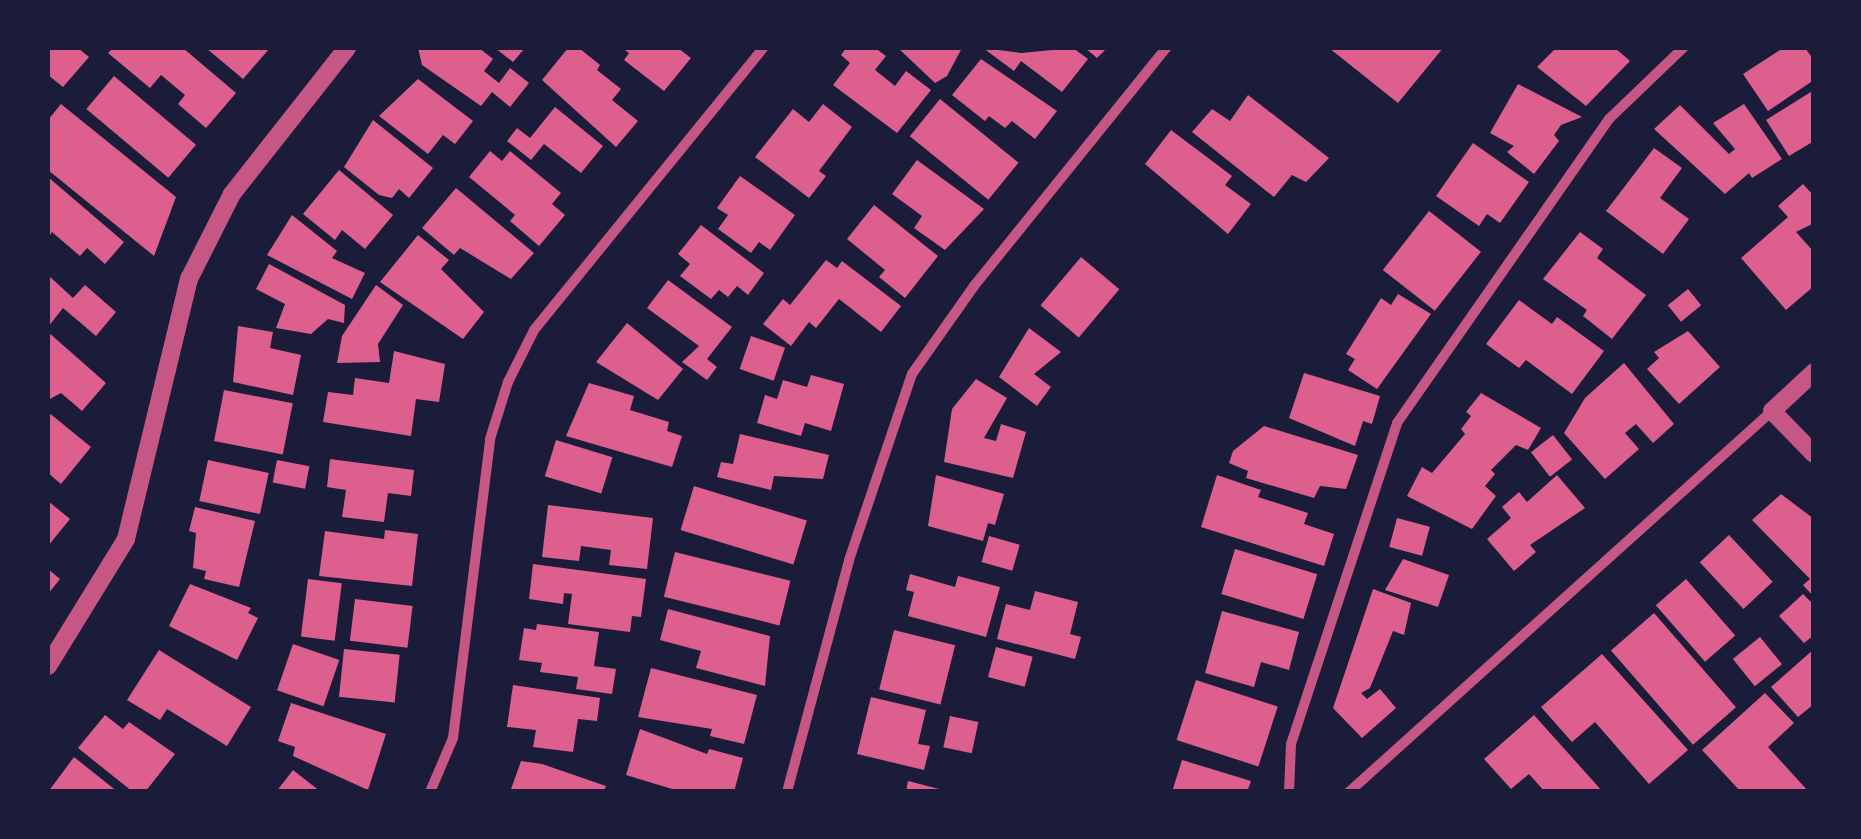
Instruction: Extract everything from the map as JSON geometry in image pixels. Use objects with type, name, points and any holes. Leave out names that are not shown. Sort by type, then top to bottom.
[{"type":"street","points":[[48,666],[126,539],[189,279],[232,194],[346,48]]},
{"type":"street","points":[[430,792],[453,738],[490,439],[508,382],[534,330],[763,48]]},
{"type":"street","points":[[787,792],[849,560],[912,374],[974,286],[1166,48]]},
{"type":"street","points":[[1290,792],[1291,744],[1397,423],[1609,119],[1684,48]]},
{"type":"street","points":[[1349,792],[1814,372]]},
{"type":"street","points":[[1772,410],[1814,454]]},
{"type":"building","points":[[48,48],[78,48],[89,57],[63,87],[48,75]]},
{"type":"building","points":[[113,48],[183,48],[236,93],[206,128],[178,104],[185,95],[161,75],[150,88],[108,53]]},
{"type":"building","points":[[206,48],[270,48],[243,79]]},
{"type":"building","points":[[418,48],[479,48],[493,59],[484,71],[499,83],[510,68],[529,83],[510,107],[492,92],[481,106],[422,65]]},
{"type":"building","points":[[495,48],[525,48],[513,62]]},
{"type":"building","points":[[568,48],[579,48],[600,65],[597,70],[621,89],[612,100],[638,121],[616,147],[542,80]]},
{"type":"building","points":[[622,48],[678,48],[691,58],[664,91],[624,60],[629,53]]},
{"type":"building","points":[[846,48],[875,48],[886,56],[875,70],[895,86],[906,71],[931,90],[897,133],[833,85],[850,63],[841,55]]},
{"type":"building","points":[[898,48],[962,48],[947,76],[935,83]]},
{"type":"building","points":[[983,48],[1021,53],[1073,48],[1088,59],[1062,92],[1021,61],[1014,71]]},
{"type":"building","points":[[1085,48],[1107,48],[1097,58]]},
{"type":"building","points":[[1329,48],[1443,48],[1398,103]]},
{"type":"building","points":[[1556,48],[1615,48],[1630,61],[1586,106],[1537,67]]},
{"type":"building","points":[[1783,48],[1805,48],[1814,60],[1814,80],[1768,111],[1743,74]]},
{"type":"building","points":[[981,59],[1057,111],[1035,139],[1012,121],[1005,128],[989,116],[985,121],[952,95]]},
{"type":"building","points":[[114,76],[196,145],[168,178],[86,109]]},
{"type":"building","points":[[418,79],[473,121],[455,144],[443,135],[428,154],[379,116]]},
{"type":"building","points":[[1518,84],[1582,117],[1561,125],[1554,135],[1559,141],[1534,174],[1507,152],[1514,146],[1490,133]]},
{"type":"building","points":[[1814,90],[1814,141],[1789,156],[1766,120]]},
{"type":"building","points":[[1248,95],[1329,158],[1306,182],[1292,175],[1274,197],[1192,132],[1212,109],[1230,121]]},
{"type":"building","points":[[940,99],[1018,163],[988,200],[910,136]]},
{"type":"building","points":[[61,104],[176,197],[154,256],[48,170],[48,120]]},
{"type":"building","points":[[823,104],[852,127],[819,171],[826,176],[809,198],[755,157],[793,109],[809,122]]},
{"type":"building","points":[[1744,104],[1782,159],[1752,178],[1749,173],[1725,194],[1654,129],[1680,105],[1729,154],[1735,149],[1713,123]]},
{"type":"building","points":[[555,107],[603,146],[581,173],[544,144],[531,160],[507,141],[517,128],[530,138]]},
{"type":"building","points":[[373,120],[433,168],[409,198],[399,189],[392,198],[379,195],[344,167]]},
{"type":"building","points":[[1171,130],[1232,176],[1225,185],[1251,204],[1228,234],[1145,164]]},
{"type":"building","points":[[1473,143],[1529,182],[1500,223],[1487,214],[1479,226],[1436,196]]},
{"type":"building","points":[[1654,148],[1682,168],[1660,198],[1689,219],[1663,254],[1606,211]]},
{"type":"building","points":[[490,151],[502,161],[510,151],[561,193],[552,204],[565,215],[539,246],[510,221],[515,215],[469,177]]},
{"type":"building","points":[[917,160],[984,209],[945,250],[914,228],[922,216],[892,194]]},
{"type":"building","points":[[339,170],[393,215],[365,249],[342,230],[335,240],[303,214]]},
{"type":"building","points":[[740,176],[795,215],[770,250],[759,242],[751,253],[718,229],[728,215],[717,208]]},
{"type":"building","points":[[48,177],[124,242],[105,264],[87,248],[80,256],[52,232],[48,238]]},
{"type":"building","points":[[1803,184],[1814,196],[1814,223],[1796,232],[1814,252],[1814,286],[1786,310],[1741,258],[1788,217],[1778,206]]},
{"type":"building","points":[[456,188],[534,253],[511,279],[460,248],[454,255],[422,228]]},
{"type":"building","points":[[874,205],[938,256],[905,298],[879,277],[885,270],[847,239]]},
{"type":"building","points":[[1429,211],[1481,252],[1435,311],[1383,270]]},
{"type":"building","points":[[292,215],[337,251],[332,258],[365,273],[352,299],[267,255]]},
{"type":"building","points":[[701,225],[764,273],[748,295],[737,286],[728,297],[719,290],[711,299],[680,276],[690,264],[678,254]]},
{"type":"building","points":[[1580,232],[1603,249],[1597,258],[1646,295],[1612,339],[1583,316],[1587,310],[1543,279]]},
{"type":"building","points":[[418,235],[449,260],[441,269],[484,312],[463,339],[380,282]]},
{"type":"building","points":[[1081,257],[1119,289],[1079,337],[1041,305]]},
{"type":"building","points":[[826,260],[837,268],[842,261],[901,306],[881,332],[839,299],[816,328],[809,322],[791,346],[763,324],[783,299],[790,305]]},
{"type":"building","points":[[269,264],[345,305],[344,323],[328,319],[311,334],[276,328],[285,304],[256,289]]},
{"type":"building","points":[[48,275],[73,298],[85,285],[116,312],[96,336],[63,308],[48,327]]},
{"type":"building","points":[[668,280],[732,327],[707,359],[717,367],[707,380],[682,362],[699,346],[647,308]]},
{"type":"building","points":[[376,285],[403,305],[378,344],[380,362],[337,363],[342,336]]},
{"type":"building","points":[[1688,289],[1701,305],[1681,322],[1668,305]]},
{"type":"building","points":[[1398,294],[1431,314],[1377,389],[1348,370],[1355,359],[1346,354],[1381,298],[1391,305]]},
{"type":"building","points":[[1519,300],[1552,324],[1557,317],[1604,351],[1572,394],[1526,360],[1519,368],[1486,344]]},
{"type":"building","points":[[627,323],[683,369],[658,400],[596,362]]},
{"type":"building","points":[[238,326],[273,332],[270,348],[301,355],[293,395],[233,382]]},
{"type":"building","points":[[1029,328],[1061,352],[1034,374],[1051,387],[1037,406],[999,377]]},
{"type":"building","points":[[1688,331],[1720,367],[1679,404],[1647,369],[1659,358],[1654,352]]},
{"type":"building","points":[[48,332],[106,383],[82,411],[61,393],[48,400]]},
{"type":"building","points":[[751,336],[785,348],[774,381],[740,369]]},
{"type":"building","points":[[394,351],[445,364],[439,402],[416,399],[411,436],[323,422],[328,392],[353,395],[355,378],[389,383]]},
{"type":"building","points":[[1624,363],[1674,424],[1653,443],[1636,424],[1625,433],[1639,449],[1605,479],[1564,433],[1585,398]]},
{"type":"building","points":[[1304,373],[1380,396],[1372,424],[1363,421],[1355,446],[1289,418]]},
{"type":"building","points":[[811,375],[844,384],[831,431],[805,423],[801,436],[757,423],[765,395],[777,399],[783,380],[807,387]]},
{"type":"building","points":[[976,379],[1007,398],[984,438],[996,441],[1001,424],[1026,432],[1013,478],[944,462],[952,409]]},
{"type":"building","points":[[589,383],[634,396],[630,410],[669,422],[667,431],[682,436],[672,467],[566,436]]},
{"type":"building","points":[[224,390],[293,403],[283,454],[214,441]]},
{"type":"building","points":[[1481,393],[1541,428],[1528,450],[1516,445],[1491,470],[1495,474],[1485,486],[1496,496],[1472,529],[1407,496],[1422,467],[1432,473],[1465,434],[1461,429],[1471,416],[1466,412]]},
{"type":"building","points":[[48,412],[91,447],[61,484],[48,473]]},
{"type":"building","points":[[1264,426],[1358,455],[1346,489],[1320,486],[1314,498],[1246,478],[1248,471],[1229,463],[1233,451]]},
{"type":"building","points":[[740,434],[829,455],[823,479],[774,476],[771,490],[717,477],[721,462],[733,464]]},
{"type":"building","points":[[1553,435],[1572,459],[1550,477],[1531,452]]},
{"type":"building","points":[[556,440],[612,457],[601,494],[545,476]]},
{"type":"building","points":[[330,459],[414,470],[411,496],[388,493],[384,522],[342,517],[346,490],[327,487]]},
{"type":"building","points":[[208,460],[269,473],[260,514],[199,501]]},
{"type":"building","points":[[277,460],[309,466],[305,489],[273,483]]},
{"type":"building","points":[[936,475],[1004,494],[995,525],[988,523],[983,541],[928,526]]},
{"type":"building","points":[[1217,475],[1261,490],[1258,497],[1308,513],[1304,524],[1334,534],[1324,566],[1201,527]]},
{"type":"building","points":[[1557,475],[1585,508],[1530,545],[1536,552],[1514,571],[1487,539],[1511,518],[1502,507],[1519,492],[1527,502]]},
{"type":"building","points":[[694,486],[807,520],[793,564],[681,530]]},
{"type":"building","points":[[1781,494],[1814,519],[1814,597],[1803,585],[1810,579],[1752,520]]},
{"type":"building","points":[[48,501],[70,519],[48,546]]},
{"type":"building","points":[[548,505],[653,518],[647,569],[609,565],[611,550],[581,546],[579,561],[542,557]]},
{"type":"building","points":[[195,507],[255,521],[239,587],[204,579],[206,571],[193,568],[196,533],[189,531]]},
{"type":"building","points":[[1397,518],[1430,527],[1422,556],[1389,547]]},
{"type":"building","points":[[385,530],[418,534],[412,586],[319,576],[325,531],[384,539]]},
{"type":"building","points":[[1729,535],[1773,582],[1743,609],[1700,562]]},
{"type":"building","points":[[989,536],[1020,545],[1012,571],[982,562]]},
{"type":"building","points":[[1235,549],[1317,574],[1304,619],[1221,594]]},
{"type":"building","points":[[675,552],[790,581],[779,625],[664,597]]},
{"type":"building","points":[[1403,559],[1449,575],[1438,607],[1385,590]]},
{"type":"building","points":[[533,564],[646,579],[641,617],[632,616],[630,632],[568,624],[572,594],[564,593],[563,604],[529,599]]},
{"type":"building","points":[[48,569],[60,579],[48,594]]},
{"type":"building","points":[[910,574],[955,587],[958,576],[1000,587],[986,637],[908,616],[914,592],[906,590]]},
{"type":"building","points":[[308,579],[342,583],[335,641],[301,637]]},
{"type":"building","points":[[1686,579],[1735,636],[1705,662],[1656,605]]},
{"type":"building","points":[[190,584],[251,608],[248,613],[258,618],[237,660],[169,626]]},
{"type":"building","points":[[1373,589],[1411,603],[1404,635],[1393,631],[1370,688],[1361,693],[1367,699],[1380,689],[1396,708],[1362,738],[1333,708]]},
{"type":"building","points":[[1035,591],[1078,602],[1070,634],[1081,637],[1075,659],[997,639],[1006,604],[1030,610]]},
{"type":"building","points":[[1803,594],[1814,605],[1814,635],[1804,643],[1779,616]]},
{"type":"building","points":[[355,599],[413,606],[407,648],[350,641]]},
{"type":"building","points":[[668,609],[770,636],[765,686],[696,668],[701,651],[660,640]]},
{"type":"building","points":[[1222,611],[1299,632],[1289,670],[1261,662],[1254,687],[1205,673]]},
{"type":"building","points":[[1654,613],[1736,707],[1693,745],[1611,650]]},
{"type":"building","points":[[537,624],[599,632],[594,666],[616,669],[612,694],[576,689],[578,677],[540,672],[542,663],[519,660],[524,628],[536,630]]},
{"type":"building","points":[[894,630],[955,645],[940,704],[879,689]]},
{"type":"building","points":[[1760,637],[1782,664],[1755,686],[1733,659]]},
{"type":"building","points":[[293,644],[339,660],[323,706],[277,690]]},
{"type":"building","points":[[996,647],[1033,657],[1025,687],[988,677]]},
{"type":"building","points":[[344,649],[400,655],[395,703],[339,697]]},
{"type":"building","points":[[1814,649],[1814,704],[1798,717],[1771,687]]},
{"type":"building","points":[[159,650],[251,707],[227,746],[167,709],[160,720],[127,700]]},
{"type":"building","points":[[1602,654],[1688,750],[1649,784],[1595,722],[1572,742],[1541,707]]},
{"type":"building","points":[[651,668],[757,695],[744,744],[710,736],[712,729],[638,717]]},
{"type":"building","points":[[1196,680],[1278,707],[1258,766],[1177,740]]},
{"type":"building","points":[[513,685],[600,698],[597,721],[578,719],[573,752],[533,747],[536,730],[507,727]]},
{"type":"building","points":[[1765,693],[1794,723],[1768,747],[1809,792],[1741,792],[1702,750]]},
{"type":"building","points":[[871,697],[926,710],[918,744],[930,746],[924,770],[857,754]]},
{"type":"building","points":[[291,703],[386,734],[368,790],[293,756],[295,747],[278,741]]},
{"type":"building","points":[[105,715],[123,729],[129,722],[175,754],[145,792],[133,792],[78,748]]},
{"type":"building","points":[[1534,715],[1603,792],[1545,792],[1529,774],[1511,789],[1484,759]]},
{"type":"building","points":[[950,716],[978,722],[972,753],[943,747]]},
{"type":"building","points":[[640,729],[707,754],[709,749],[743,758],[734,792],[682,792],[626,775]]},
{"type":"building","points":[[74,757],[118,792],[48,792]]},
{"type":"building","points":[[1182,760],[1251,781],[1247,792],[1172,792]]},
{"type":"building","points":[[521,761],[542,764],[606,786],[604,792],[510,792]]},
{"type":"building","points":[[293,770],[321,792],[276,792]]},
{"type":"building","points":[[908,781],[943,790],[943,792],[906,792]]}]
